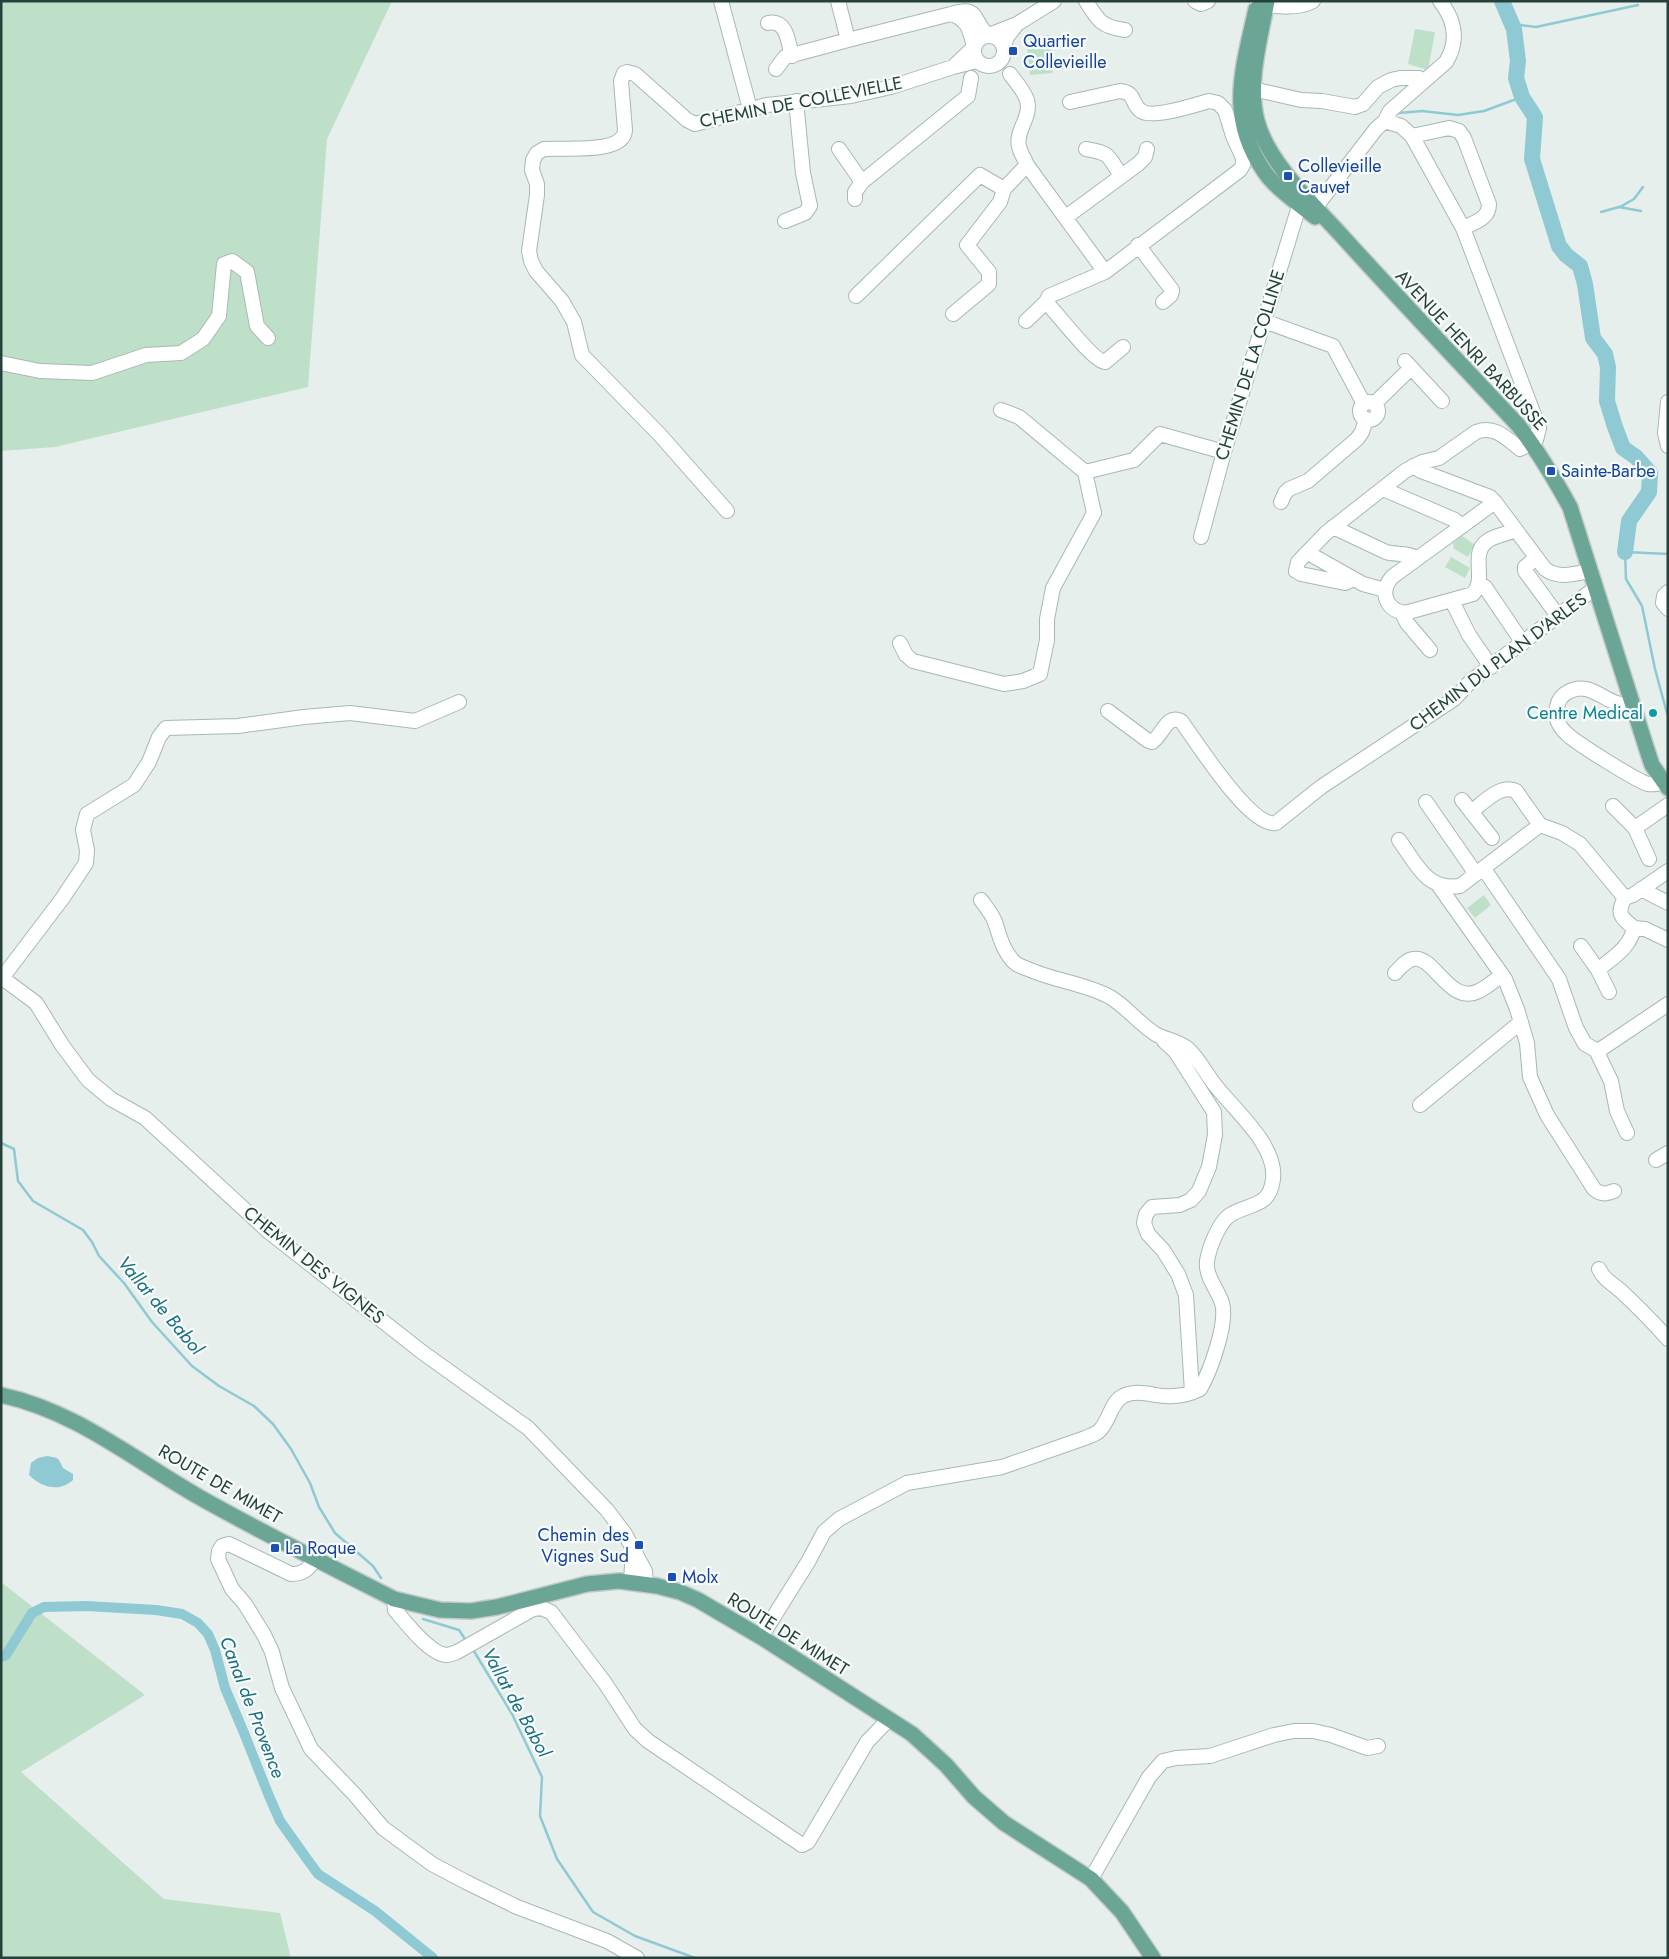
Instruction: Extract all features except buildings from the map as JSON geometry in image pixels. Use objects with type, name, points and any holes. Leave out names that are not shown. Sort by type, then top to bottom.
[{"type":"main road","name":"AVENUE HENRI BARBUSSE","points":[[1238,113],[1253,89],[1262,3]]},
{"type":"main road","name":"AVENUE HENRI BARBUSSE","points":[[1238,113],[1242,72],[1262,3]]},
{"type":"main road","name":"AVENUE HENRI BARBUSSE","points":[[1238,113],[1262,136],[1278,164],[1309,206],[1375,272],[1518,425],[1533,443],[1551,471],[1570,507],[1652,765],[1665,785]]},
{"type":"main road","name":"ROUTE DE MIMET","points":[[1,1396],[25,1400],[77,1422],[113,1442],[199,1497],[394,1599],[440,1610],[471,1611],[497,1607],[588,1584],[631,1582],[674,1590],[698,1600],[761,1637],[912,1734],[946,1766],[974,1797],[1004,1823],[1091,1879],[1122,1912],[1153,1958]]},
{"type":"street","points":[[721,1],[750,109]]},
{"type":"street","points":[[838,1],[848,40]]},
{"type":"street","points":[[986,57],[979,38],[1017,24],[1054,1]]},
{"type":"street","points":[[1086,1],[1098,20],[1104,25],[1114,29],[1125,30]]},
{"type":"street","points":[[1195,1],[1201,4],[1208,1]]},
{"type":"street","points":[[1262,3],[1293,6],[1313,1]]},
{"type":"street","points":[[1309,206],[1376,129],[1385,122],[1390,111],[1446,62],[1454,44],[1455,36],[1450,18],[1440,1]]},
{"type":"street","points":[[776,69],[785,58],[965,10]]},
{"type":"street","points":[[855,199],[855,192],[862,182],[968,96],[971,78],[998,38],[989,35],[965,10]]},
{"type":"street","points":[[965,10],[969,28],[986,57],[1010,74],[1025,95],[1028,105],[1027,117],[1019,140],[1019,147],[1027,165],[1105,272]]},
{"type":"street","points":[[768,23],[773,22],[782,25],[792,56]]},
{"type":"street","points":[[986,57],[1007,37],[1017,24]]},
{"type":"street","name":"CHEMIN DE COLLEVIELLE","points":[[726,511],[660,436],[582,355],[574,322],[562,301],[536,271],[529,251],[537,195],[537,184],[532,170],[533,160],[537,153],[544,149],[611,146],[620,142],[624,138],[625,130],[620,84],[622,77],[627,72],[635,74],[695,124],[750,109],[851,96],[891,88],[986,57]]},
{"type":"street","points":[[1253,89],[1301,100],[1355,106],[1363,104],[1378,87],[1391,80],[1419,78],[1424,81]]},
{"type":"street","points":[[1026,321],[1047,299],[1105,272],[1138,245],[1242,168],[1243,158],[1238,113],[1218,103],[1209,101],[1153,114],[1143,112],[1136,106],[1132,96],[1120,91],[1070,102]]},
{"type":"street","points":[[784,221],[805,213],[810,206],[803,173],[796,102]]},
{"type":"street","points":[[1353,579],[1345,583],[1298,573],[1296,565],[1333,527],[1413,466],[1440,458],[1476,432],[1482,430],[1498,432],[1520,449],[1533,443],[1538,435],[1539,428],[1498,315],[1463,228],[1412,136],[1401,126],[1385,122]]},
{"type":"street","points":[[1412,136],[1449,128],[1462,135],[1489,204],[1485,217],[1463,228]]},
{"type":"street","points":[[839,149],[862,182]]},
{"type":"street","points":[[1086,149],[1103,152],[1107,155],[1121,176]]},
{"type":"street","points":[[1066,217],[1145,157],[1147,149]]},
{"type":"street","points":[[953,314],[989,284],[989,272],[967,245],[1000,202],[1004,189],[1027,165]]},
{"type":"street","points":[[856,296],[980,176],[1004,189]]},
{"type":"street","name":"CHEMIN DE LA COLLINE","points":[[1201,537],[1224,452],[1264,321],[1309,206]]},
{"type":"street","points":[[1138,245],[1172,290],[1171,295],[1163,302]]},
{"type":"street","points":[[1,364],[40,371],[92,373],[146,355],[181,353],[203,339],[219,316],[224,264],[232,260],[247,272],[257,326],[268,338]]},
{"type":"street","points":[[1047,299],[1100,362],[1106,362],[1123,347]]},
{"type":"street","points":[[1264,321],[1333,346],[1369,404]]},
{"type":"street","points":[[1281,502],[1285,492],[1308,481],[1357,439],[1366,420],[1361,414],[1361,408],[1369,404],[1408,364],[1442,401]]},
{"type":"street","points":[[1668,402],[1665,434],[1668,446]]},
{"type":"street","points":[[900,643],[906,655],[913,661],[1004,684],[1023,681],[1040,674],[1047,640],[1047,619],[1053,588],[1094,513],[1085,472],[1019,417],[1001,410]]},
{"type":"street","points":[[1085,472],[1134,460],[1160,434],[1224,452]]},
{"type":"street","points":[[1413,466],[1421,471],[1484,494],[1495,502],[1536,558],[1550,573],[1563,576],[1590,571]]},
{"type":"street","points":[[1383,489],[1455,520],[1461,526]]},
{"type":"street","points":[[1495,502],[1392,577],[1387,583],[1385,590],[1385,599],[1389,605],[1397,612],[1414,612],[1473,594],[1479,584],[1479,552],[1482,546],[1492,538],[1515,530]]},
{"type":"street","points":[[1333,527],[1386,552],[1412,555],[1417,559]]},
{"type":"street","points":[[1308,553],[1353,579],[1373,588],[1385,590]]},
{"type":"street","points":[[1536,558],[1525,567],[1525,571],[1558,616]]},
{"type":"street","points":[[1479,584],[1485,587],[1523,643]]},
{"type":"street","name":"CHEMIN DU PLAN D'ARLES","points":[[1108,710],[1152,742],[1156,740],[1170,721],[1176,719],[1181,721],[1232,794],[1265,822],[1272,824],[1276,823],[1321,787],[1454,699],[1471,681],[1590,592],[1597,591]]},
{"type":"street","points":[[1668,592],[1664,596],[1663,603],[1668,609]]},
{"type":"street","points":[[1452,601],[1469,635],[1491,667]]},
{"type":"street","points":[[1402,613],[1407,623],[1430,650]]},
{"type":"street","points":[[1632,704],[1620,704],[1590,689],[1579,688],[1570,691],[1559,700],[1556,716],[1559,725],[1566,734],[1577,742],[1644,782],[1665,785]]},
{"type":"street","points":[[2,978],[56,907],[86,863],[87,850],[83,830],[87,814],[134,785],[149,762],[159,737],[166,728],[238,726],[350,713],[415,721],[459,702]]},
{"type":"street","points":[[1471,812],[1501,790],[1512,789],[1516,791],[1540,825],[1562,833],[1580,844],[1625,898]]},
{"type":"street","points":[[1462,800],[1492,838]]},
{"type":"street","points":[[1426,802],[1480,871],[1559,979],[1576,1028],[1585,1044],[1596,1050],[1611,1081],[1617,1112],[1628,1133]]},
{"type":"street","points":[[1635,828],[1668,805]]},
{"type":"street","points":[[1613,806],[1635,828],[1649,859]]},
{"type":"street","points":[[1439,886],[1460,886],[1540,825]]},
{"type":"street","points":[[1399,840],[1427,878],[1439,886],[1502,975],[1512,995],[1521,1022],[1529,1056],[1530,1077],[1547,1115],[1594,1189],[1598,1193],[1604,1194],[1614,1191]]},
{"type":"street","points":[[1668,871],[1625,898],[1620,906],[1619,913],[1634,928],[1645,929],[1668,940]]},
{"type":"street","points":[[1642,889],[1668,903]]},
{"type":"street","points":[[981,900],[994,921],[1003,948],[1015,964],[1036,973],[1110,997],[1157,1034],[1175,1051],[1214,1112],[1215,1135],[1211,1159],[1199,1191],[1191,1200],[1180,1205],[1152,1208],[1146,1214],[1144,1224],[1148,1234],[1162,1250],[1178,1274],[1186,1295],[1192,1392]]},
{"type":"street","points":[[1598,970],[1628,945],[1634,928]]},
{"type":"street","points":[[1581,946],[1598,970],[1609,992]]},
{"type":"street","points":[[1395,973],[1411,959],[1418,958],[1423,960],[1446,983],[1456,990],[1468,993],[1478,992],[1502,975]]},
{"type":"street","name":"CHEMIN DES VIGNES","points":[[2,978],[36,1003],[62,1045],[88,1080],[111,1099],[145,1118],[262,1226],[422,1352],[528,1428],[607,1510],[625,1534],[633,1549],[644,1571],[646,1584]]},
{"type":"street","points":[[1596,1050],[1606,1046],[1668,1004]]},
{"type":"street","points":[[1420,1105],[1521,1022]]},
{"type":"street","points":[[761,1637],[824,1532],[839,1519],[908,1483],[1002,1467],[1085,1438],[1098,1431],[1106,1423],[1115,1404],[1122,1397],[1129,1394],[1143,1392],[1172,1397],[1200,1390],[1209,1375],[1221,1329],[1223,1307],[1218,1290],[1208,1274],[1207,1261],[1216,1233],[1230,1215],[1256,1205],[1267,1198],[1272,1188],[1274,1176],[1269,1153],[1256,1132],[1218,1090],[1198,1060],[1186,1048],[1157,1034]]},
{"type":"street","points":[[1599,1269],[1604,1278],[1615,1285],[1654,1322],[1668,1339]]},
{"type":"street","points":[[315,1558],[308,1570],[302,1573],[291,1574],[229,1544],[220,1548],[218,1554],[218,1559],[232,1589],[246,1604],[264,1635],[272,1652],[282,1688],[312,1749],[382,1828],[432,1864],[517,1907],[607,1941],[637,1958]]},
{"type":"street","points":[[631,1582],[633,1549]]},
{"type":"street","points":[[394,1599],[394,1610],[416,1634],[438,1653],[448,1655],[457,1652],[533,1609],[541,1608],[551,1612],[605,1683],[635,1729],[648,1741],[802,1845],[808,1842],[867,1742],[889,1719]]},
{"type":"street","points":[[1091,1879],[1149,1778],[1163,1761],[1176,1758],[1210,1756],[1274,1735],[1294,1731],[1313,1731],[1367,1748],[1378,1746]]},
{"type":"green space","points":[[1,1],[392,1],[327,139],[308,387],[55,447],[1,451]]},
{"type":"green space","points":[[1415,29],[1435,32],[1428,70],[1408,64]]},
{"type":"green space","points":[[1049,35],[1053,73],[1030,75],[1026,38]]},
{"type":"green space","points":[[1462,536],[1475,545],[1468,557],[1454,549],[1453,543]]},
{"type":"green space","points":[[1451,557],[1470,568],[1465,578],[1445,567]]},
{"type":"green space","points":[[1484,895],[1491,905],[1475,918],[1467,908]]},
{"type":"green space","points":[[1,1582],[145,1695],[21,1772],[164,1899],[280,1913],[291,1958],[1,1958]]},
{"type":"water","points":[[47,1456],[58,1459],[63,1468],[73,1474],[73,1480],[62,1486],[50,1487],[39,1483],[29,1475],[31,1463],[38,1458]]},
{"type":"waterway","points":[[1502,1],[1514,29],[1518,61],[1516,78],[1522,97],[1535,117],[1532,159],[1559,246],[1566,255],[1580,266],[1585,284],[1593,338],[1605,354],[1608,367],[1607,401],[1615,427],[1623,448],[1636,457],[1650,473],[1649,492],[1629,521],[1625,552]]},
{"type":"waterway","points":[[1512,24],[1536,27],[1638,5]]},
{"type":"waterway","points":[[1399,113],[1422,111],[1458,115],[1484,111],[1522,97]]},
{"type":"waterway","points":[[1620,207],[1634,199],[1643,187]]},
{"type":"waterway","points":[[1601,212],[1619,207],[1641,211]]},
{"type":"waterway","points":[[1668,554],[1625,552],[1626,579],[1642,606],[1655,669],[1668,717]]},
{"type":"waterway","name":"Vallat de Babol","points":[[1,1143],[14,1149],[18,1181],[33,1201],[83,1230],[99,1256],[124,1283],[152,1322],[192,1366],[219,1386],[254,1406],[273,1424],[291,1449],[310,1483],[319,1507],[335,1533],[373,1566],[381,1578]]},
{"type":"waterway","name":"Canal de Provence","points":[[1,1657],[6,1655],[32,1613],[44,1607],[86,1606],[156,1610],[182,1614],[198,1623],[208,1634],[215,1650],[225,1688],[280,1821],[318,1874],[375,1911],[433,1958]]},
{"type":"waterway","name":"Vallat de Babol","points":[[423,1619],[459,1630],[467,1642]]},
{"type":"waterway","name":"Vallat de Babol","points":[[472,1648],[512,1714],[542,1777],[540,1816],[557,1859],[593,1912],[635,1936],[695,1958]]},
{"type":"place","name":"Quartier Collevieille","points":[[1013,51]]},
{"type":"place","name":"Collevieille Cauvet","points":[[1288,176]]},
{"type":"place","name":"Sainte-Barbe","points":[[1551,471]]},
{"type":"place","name":"Centre Medical","points":[[1653,713]]},
{"type":"place","name":"Chemin des Vignes Sud","points":[[639,1545]]},
{"type":"place","name":"La Roque","points":[[275,1548]]},
{"type":"place","name":"Molx","points":[[672,1577]]}]
